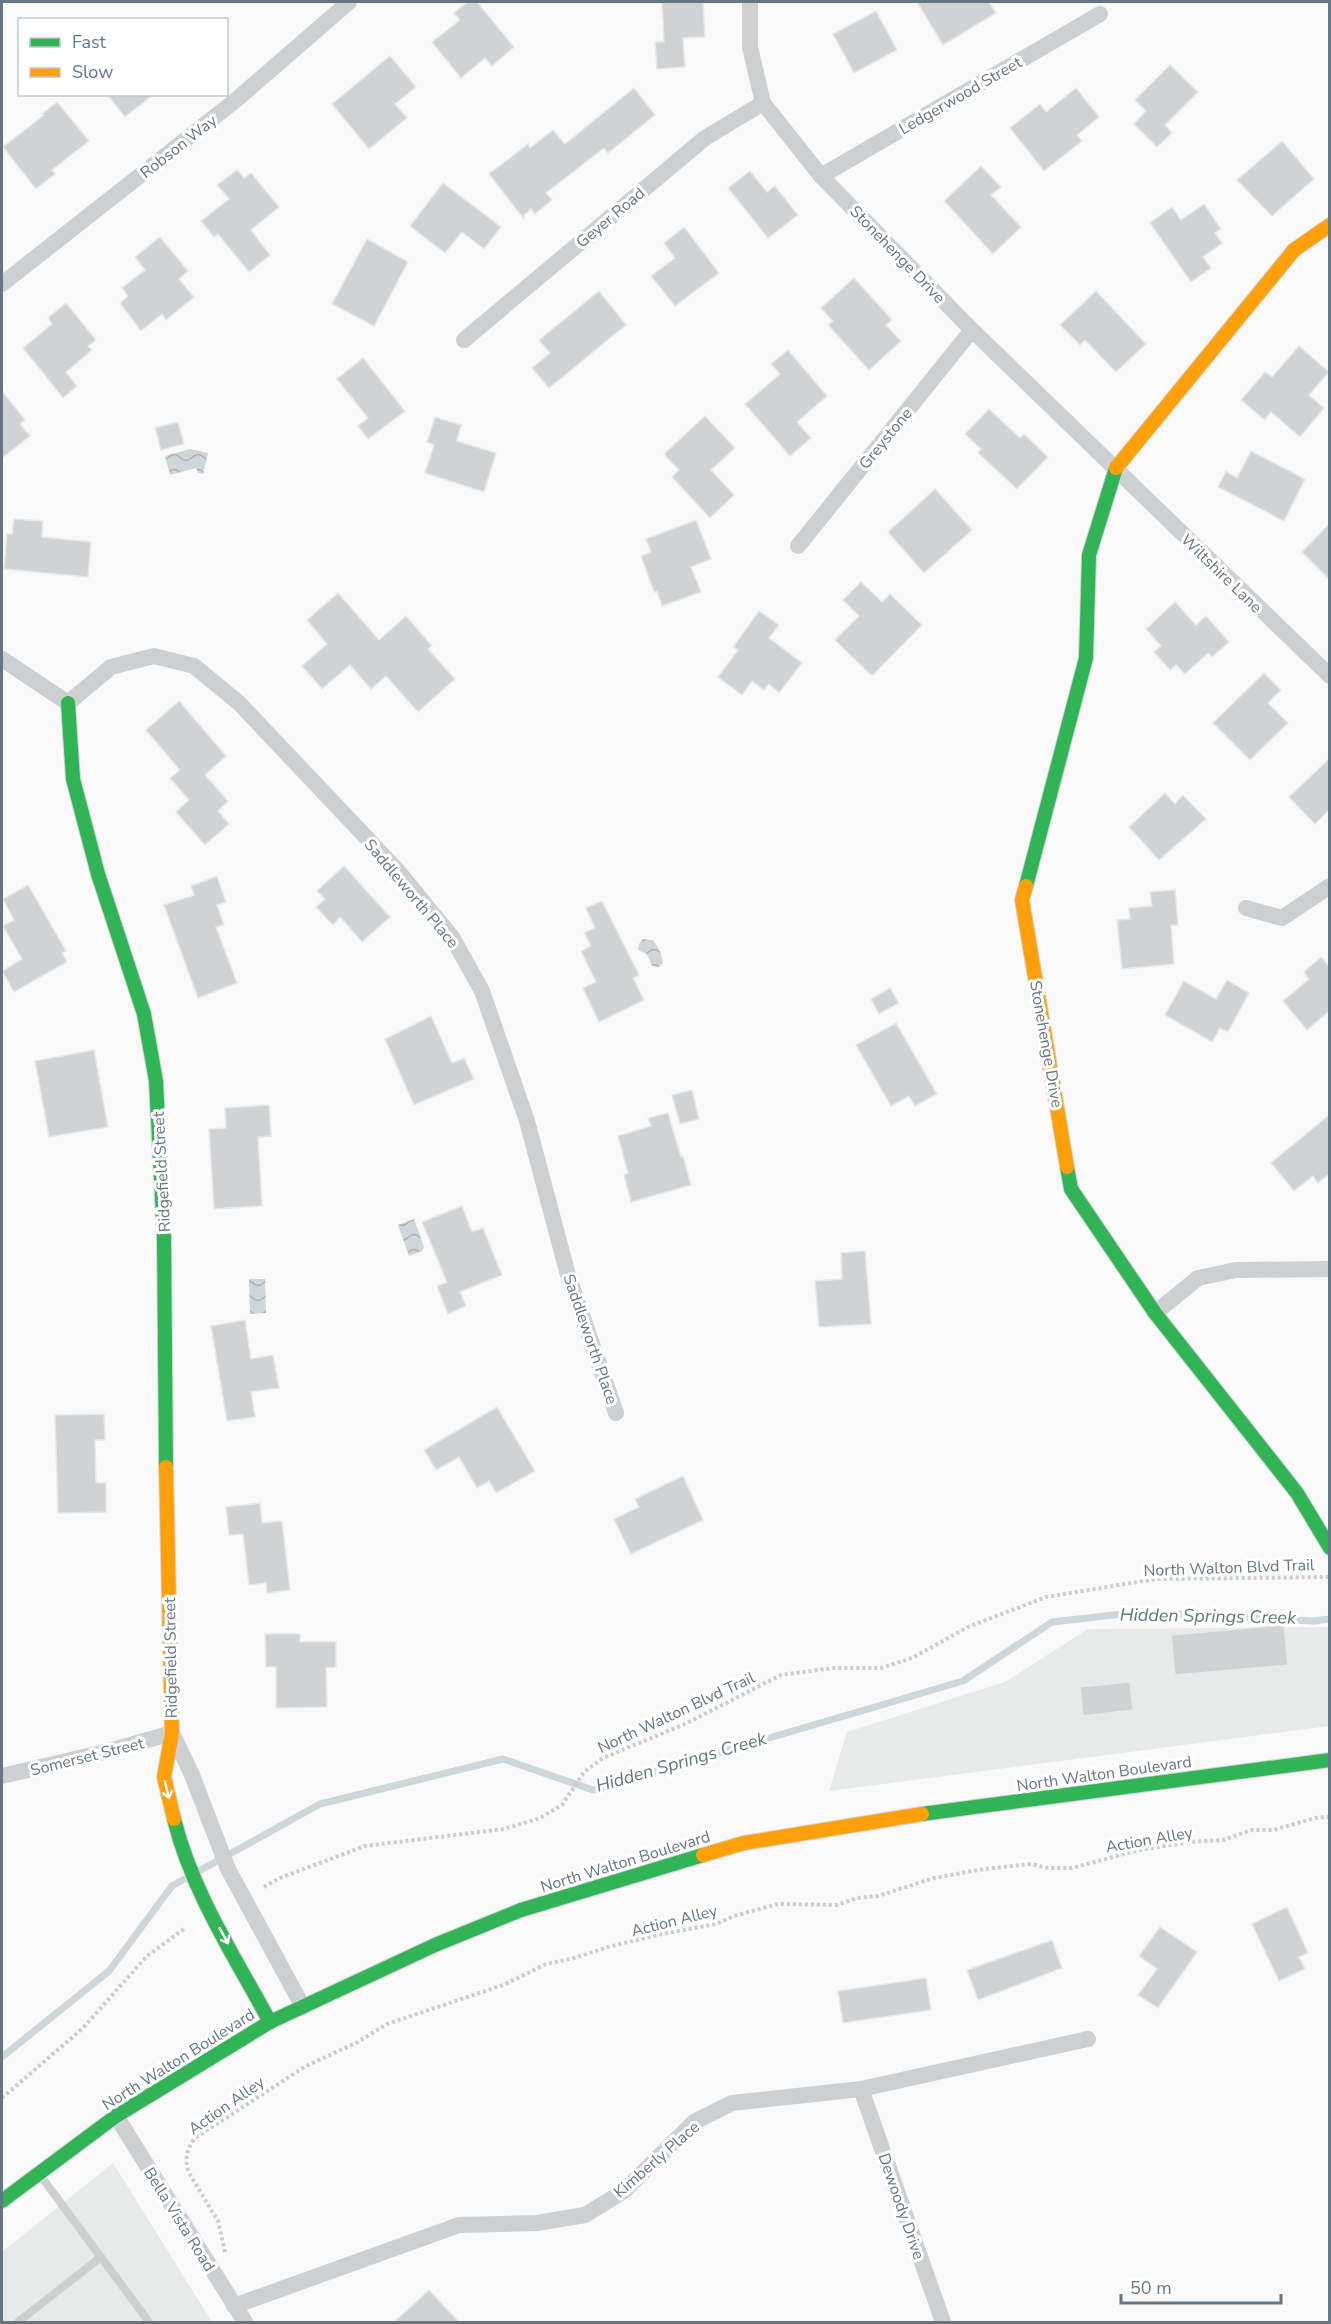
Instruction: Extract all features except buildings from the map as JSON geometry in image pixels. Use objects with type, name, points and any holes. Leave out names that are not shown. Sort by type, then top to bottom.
[{"type":"street","name":"Robson Way","points":[[2,284],[236,100],[349,2]]},
{"type":"street","name":"Stonehenge Drive","points":[[750,2],[750,47],[763,103],[821,176],[972,330],[1115,469]]},
{"type":"street","name":"Ledgerwood Street","points":[[821,176],[1100,14]]},
{"type":"street","name":"Geyer Road","points":[[464,340],[705,138],[763,103]]},
{"type":"street","name":"Stonehenge Drive","points":[[1329,225],[1294,250],[1115,469],[1089,555],[1086,658],[1022,900],[1071,1189],[1155,1313],[1296,1493],[1325,1537],[1329,1548]]},
{"type":"street","name":"Greystone","points":[[798,546],[972,330]]},
{"type":"street","name":"Wiltshire Lane","points":[[1115,469],[1329,676]]},
{"type":"street","name":"Saddleworth Place","points":[[68,704],[111,667],[154,656],[194,666],[239,703],[398,871],[453,937],[482,991],[527,1121],[568,1275],[616,1413]]},
{"type":"street","points":[[2,659],[68,704]]},
{"type":"street","name":"Ridgefield Street","points":[[68,704],[73,779],[98,874],[144,1014],[156,1081],[164,1238],[172,1733],[164,1777],[182,1852],[196,1884],[270,2022]]},
{"type":"street","points":[[1246,908],[1282,918],[1329,886]]},
{"type":"street","points":[[1155,1313],[1198,1278],[1236,1270],[1329,1269]]},
{"type":"street","name":"Ridgefield Street","points":[[172,1733],[192,1775],[228,1869],[303,2007]]},
{"type":"street","name":"Somerset Street","points":[[2,1776],[110,1751],[172,1733]]},
{"type":"street","name":"North Walton Boulevard","points":[[2,2201],[116,2116],[270,2022],[435,1945],[521,1910],[744,1843],[900,1817],[1329,1760]]},
{"type":"street","name":"Kimberly Place","points":[[234,2306],[459,2225],[537,2223],[585,2215],[624,2191],[694,2122],[732,2103],[861,2089],[1088,2039]]},
{"type":"street","name":"Dewoody Drive","points":[[861,2089],[943,2322]]},
{"type":"street","name":"Bella Vista Road","points":[[116,2116],[245,2322]]},
{"type":"lane","points":[[38,2172],[149,2322]]},
{"type":"lane","points":[[18,2322],[101,2257]]},
{"type":"path","name":"North Walton Blvd Trail","points":[[264,1887],[280,1878],[365,1846],[504,1828],[540,1818],[562,1805],[584,1772],[603,1758],[685,1724],[781,1675],[833,1668],[881,1668],[912,1658],[968,1627],[1046,1597],[1156,1579],[1329,1577]]},
{"type":"path","name":"Action Alley","points":[[226,2257],[218,2222],[186,2165],[189,2146],[195,2138],[306,2066],[339,2052],[387,2024],[503,1984],[546,1964],[657,1935],[716,1924],[734,1916],[778,1904],[837,1905],[857,1898],[878,1896],[934,1878],[984,1869],[1031,1864],[1048,1868],[1072,1868],[1140,1850],[1190,1842],[1223,1840],[1252,1830],[1274,1830],[1315,1818],[1329,1817]]},
{"type":"path","points":[[2,2098],[83,2028],[147,1956],[184,1929]]},
{"type":"shaded area","points":[[1329,1627],[1329,1726],[829,1791],[847,1732],[1005,1682],[1088,1629]]},
{"type":"shaded area","points":[[113,2163],[212,2322],[2,2322],[2,2252]]},
{"type":"water","points":[[190,449],[208,453],[203,474],[198,473],[196,468],[170,475],[165,456]]},
{"type":"water","points":[[643,939],[653,940],[657,945],[663,963],[659,967],[652,966],[647,954],[638,950]]},
{"type":"water","points":[[414,1219],[424,1247],[422,1251],[409,1256],[398,1225]]},
{"type":"water","points":[[249,1279],[265,1279],[266,1313],[250,1314]]},
{"type":"waterway","name":"Hidden Springs Creek","points":[[2,2057],[109,1971],[172,1886],[320,1804],[503,1759],[593,1790],[963,1681],[1052,1622],[1140,1612],[1314,1621],[1330,1619]]},
{"type":"traffic: fast","points":[[1026,886],[1086,658],[1089,555],[1116,468]]},
{"type":"traffic: fast","points":[[68,703],[73,779],[98,874],[144,1014],[156,1081],[164,1238],[166,1467]]},
{"type":"traffic: fast","points":[[1067,1167],[1071,1189],[1155,1313],[1297,1493],[1330,1548]]},
{"type":"traffic: fast","points":[[922,1814],[1330,1760]]},
{"type":"traffic: fast","points":[[174,1819],[203,1898],[270,2022]]},
{"type":"traffic: fast","points":[[2,2201],[116,2116],[270,2022],[435,1945],[521,1910],[703,1855]]},
{"type":"traffic: slow","points":[[1116,468],[1294,250],[1330,225]]},
{"type":"traffic: slow","points":[[1026,886],[1022,900],[1067,1167]]},
{"type":"traffic: slow","points":[[166,1467],[172,1733],[164,1777],[174,1819]]},
{"type":"traffic: slow","points":[[703,1855],[744,1843],[922,1814]]}]
